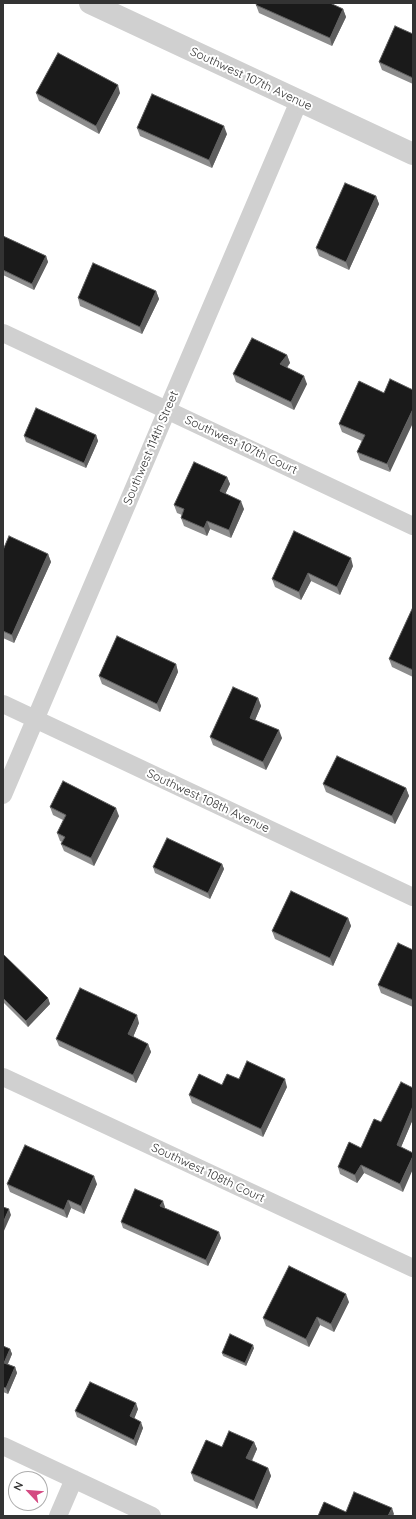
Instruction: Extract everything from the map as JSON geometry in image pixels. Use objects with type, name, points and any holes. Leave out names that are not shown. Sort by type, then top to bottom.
[{"type":"street","name":"Southwest 107th Avenue","points":[[90,3],[413,154]]},
{"type":"street","name":"Southwest 114th Street","points":[[3,795],[299,101]]},
{"type":"street","name":"Southwest 107th Court","points":[[3,334],[413,526]]},
{"type":"street","name":"Southwest 108th Avenue","points":[[3,704],[413,897]]},
{"type":"street","name":"Southwest 108th Court","points":[[3,1077],[413,1268]]},
{"type":"street","points":[[3,1446],[152,1516]]},
{"type":"street","points":[[58,1516],[74,1479]]},
{"type":"building","points":[[257,3],[330,3],[343,9],[330,38],[256,5]]},
{"type":"building","points":[[395,26],[413,34],[413,78],[379,62]]},
{"type":"building","points":[[58,53],[118,85],[96,126],[36,93]]},
{"type":"building","points":[[152,94],[224,126],[209,160],[137,128]]},
{"type":"building","points":[[345,183],[376,196],[346,262],[316,248]]},
{"type":"building","points":[[3,236],[46,256],[32,284],[3,270]]},
{"type":"building","points":[[93,263],[156,291],[140,327],[78,298]]},
{"type":"building","points":[[252,338],[287,355],[280,364],[304,376],[291,402],[233,374]]},
{"type":"building","points":[[390,379],[413,390],[413,409],[387,464],[357,452],[365,435],[339,424],[359,381],[384,393]]},
{"type":"building","points":[[36,408],[96,435],[84,463],[24,436]]},
{"type":"building","points":[[194,462],[227,477],[220,491],[241,501],[229,530],[207,521],[204,528],[181,518],[184,509],[174,505]]},
{"type":"building","points":[[294,531],[351,558],[337,587],[308,573],[299,592],[272,579]]},
{"type":"building","points":[[9,536],[48,554],[12,635],[3,631],[3,550]]},
{"type":"building","points":[[413,607],[413,670],[389,659]]},
{"type":"building","points":[[117,636],[176,664],[157,704],[99,676]]},
{"type":"building","points":[[233,687],[258,698],[250,718],[279,730],[263,762],[210,737]]},
{"type":"building","points":[[337,756],[406,788],[392,816],[323,784]]},
{"type":"building","points":[[63,781],[116,808],[91,858],[61,844],[65,837],[57,833],[66,815],[50,807]]},
{"type":"building","points":[[167,838],[222,864],[208,893],[153,867]]},
{"type":"building","points":[[291,891],[348,918],[330,958],[272,931]]},
{"type":"building","points":[[398,943],[413,950],[413,1000],[378,985]]},
{"type":"building","points":[[3,954],[48,998],[26,1021],[3,998]]},
{"type":"building","points":[[80,988],[137,1015],[128,1034],[148,1044],[133,1075],[56,1039]]},
{"type":"building","points":[[247,1061],[285,1079],[261,1129],[189,1095],[199,1074],[222,1085],[227,1074],[239,1079]]},
{"type":"building","points":[[401,1082],[413,1088],[413,1106],[397,1145],[413,1153],[413,1156],[400,1184],[361,1165],[355,1175],[338,1167],[349,1142],[361,1148],[374,1119],[381,1122]]},
{"type":"building","points":[[25,1145],[94,1176],[81,1206],[68,1200],[64,1210],[7,1184]]},
{"type":"building","points":[[135,1189],[163,1201],[160,1206],[219,1232],[206,1260],[121,1222]]},
{"type":"building","points":[[3,1207],[9,1209],[3,1223]]},
{"type":"building","points":[[289,1266],[346,1294],[331,1324],[317,1317],[306,1339],[263,1318]]},
{"type":"building","points":[[230,1334],[253,1345],[245,1363],[222,1353]]},
{"type":"building","points":[[3,1346],[10,1349],[4,1363],[15,1367],[6,1388],[3,1387]]},
{"type":"building","points":[[90,1382],[136,1403],[130,1416],[141,1422],[134,1440],[75,1411]]},
{"type":"building","points":[[229,1431],[254,1442],[246,1458],[268,1468],[254,1501],[191,1473],[206,1440],[222,1447]]},
{"type":"building","points":[[354,1492],[392,1508],[388,1516],[318,1516],[324,1502],[346,1512]]}]
